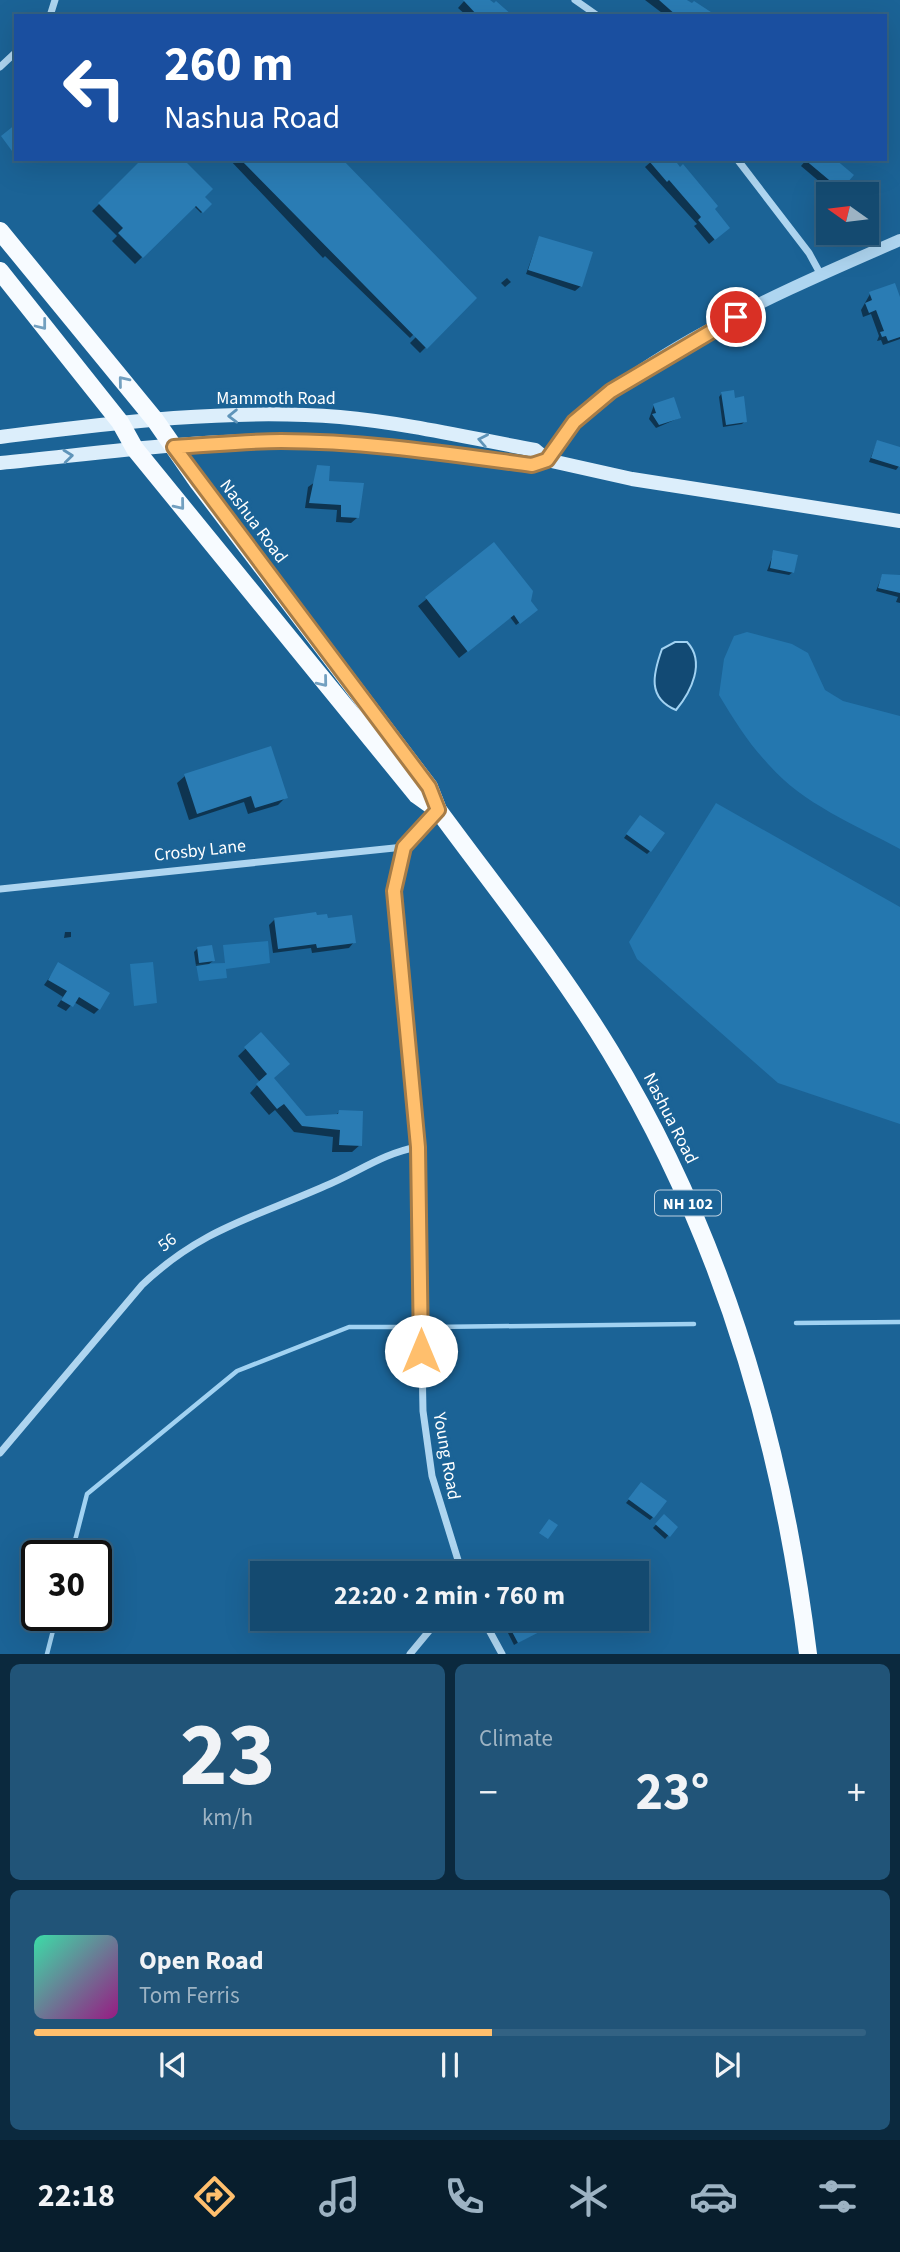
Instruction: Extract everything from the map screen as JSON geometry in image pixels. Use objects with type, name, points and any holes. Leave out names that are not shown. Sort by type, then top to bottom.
[{"type":"main road","name":"Nashua Road","points":[[0,231],[155,420],[429,787],[438,810],[572,992],[628,1080],[671,1162],[723,1287],[763,1413],[791,1529],[808,1654]]},
{"type":"main road","name":"Nashua Road","points":[[0,271],[120,422],[135,449],[379,752],[417,795],[438,810]]},
{"type":"main road","name":"Mammoth Road","points":[[0,437],[155,420],[286,416],[383,422],[535,450],[547,460],[632,479],[900,521]]},
{"type":"main road","name":"Mammoth Road","points":[[0,463],[135,449],[280,441],[388,447],[532,465],[547,460]]},
{"type":"street","points":[[575,0],[595,14]]},
{"type":"street","points":[[0,67],[14,54]]},
{"type":"street","points":[[739,161],[809,253],[821,275]]},
{"type":"street","points":[[547,460],[574,422],[611,391],[724,323],[900,240]]},
{"type":"street","name":"Young Road","points":[[438,810],[404,847],[394,891],[418,1147],[423,1411],[432,1476],[459,1561]]},
{"type":"street","name":"Crosby Lane","points":[[0,889],[404,847]]},
{"type":"street","name":"56","points":[[0,1453],[142,1285],[166,1262],[220,1228],[326,1186],[384,1156],[418,1147]]},
{"type":"street","points":[[410,1654],[429,1631]]},
{"type":"street","points":[[490,1631],[502,1654]]},
{"type":"shaded area","points":[[747,632],[792,644],[808,653],[825,690],[843,701],[900,716],[900,849],[831,813],[798,791],[769,765],[742,732],[719,695],[724,659],[734,636]]},
{"type":"shaded area","points":[[675,642],[687,642],[693,650],[696,668],[687,695],[676,710],[660,699],[655,684],[656,667],[662,649]]},
{"type":"shaded area","points":[[716,803],[900,907],[900,1124],[778,1083],[637,959],[629,942]]},
{"type":"shaded area","points":[[268,941],[270,963],[226,969],[227,978],[199,981],[196,964],[225,963],[223,945]]},
{"type":"shaded area","points":[[153,962],[157,1003],[134,1006],[130,964]]},
{"type":"building","points":[[463,0],[496,1],[511,14],[476,14]]},
{"type":"building","points":[[659,0],[694,1],[714,14],[675,14]]},
{"type":"building","points":[[14,126],[14,150],[12,151],[1,136]]},
{"type":"building","points":[[140,161],[185,161],[213,189],[205,197],[212,204],[203,213],[196,206],[143,258],[118,233],[123,228],[98,203]]},
{"type":"building","points":[[242,161],[344,161],[477,298],[427,349]]},
{"type":"building","points":[[649,161],[676,161],[680,167],[683,164],[718,206],[715,209],[730,228],[715,240],[698,220],[701,217],[669,180],[667,182]]},
{"type":"building","points":[[806,161],[837,161],[854,175],[848,182],[831,182]]},
{"type":"building","points":[[539,236],[593,252],[582,287],[528,270]]},
{"type":"building","points":[[895,283],[900,297],[900,337],[888,341],[880,332],[884,331],[876,310],[869,313],[865,303],[872,300],[869,292]]},
{"type":"building","points":[[734,390],[735,398],[744,396],[747,422],[726,425],[721,392]]},
{"type":"building","points":[[674,397],[681,418],[659,425],[652,414],[656,413],[653,404]]},
{"type":"building","points":[[877,440],[900,447],[900,467],[871,458]]},
{"type":"building","points":[[317,465],[330,466],[329,481],[364,483],[359,518],[341,517],[341,505],[309,503]]},
{"type":"building","points":[[494,542],[533,591],[531,601],[538,610],[520,624],[514,615],[468,652],[425,597]]},
{"type":"building","points":[[773,550],[798,555],[794,573],[770,568]]},
{"type":"building","points":[[882,574],[900,575],[900,593],[878,588]]},
{"type":"building","points":[[271,746],[288,798],[255,808],[251,796],[197,814],[184,774]]},
{"type":"building","points":[[640,815],[665,833],[651,852],[626,834]]},
{"type":"building","points":[[316,912],[317,915],[327,914],[328,918],[352,915],[356,943],[278,949],[274,918]]},
{"type":"building","points":[[212,945],[215,961],[199,963],[197,947]]},
{"type":"building","points":[[58,962],[110,993],[100,1010],[79,997],[73,1007],[61,1000],[67,991],[48,980]]},
{"type":"building","points":[[261,1032],[290,1064],[274,1078],[306,1116],[338,1114],[339,1110],[363,1111],[362,1146],[339,1145],[340,1130],[302,1126],[284,1104],[277,1109],[256,1084],[267,1074],[244,1047]]},
{"type":"building","points":[[641,1482],[667,1501],[654,1518],[628,1499]]},
{"type":"building","points":[[664,1514],[678,1527],[670,1537],[655,1524]]},
{"type":"building","points":[[549,1519],[558,1525],[548,1539],[539,1533]]},
{"type":"building","points":[[512,1631],[541,1631],[518,1643]]},
{"type":"waterway","points":[[796,1323],[900,1322]]},
{"type":"waterway","points":[[433,1327],[694,1324]]},
{"type":"waterway","points":[[75,1540],[87,1494],[237,1371],[349,1327],[410,1327]]},
{"type":"waterway","points":[[47,1654],[53,1631]]},
{"type":"route","points":[[421,1351],[418,1147],[394,891],[397,867],[404,847],[422,824],[438,810],[429,787],[174,447],[280,441],[334,443],[532,465],[547,460],[559,439],[574,422],[611,391],[736,317]]}]
